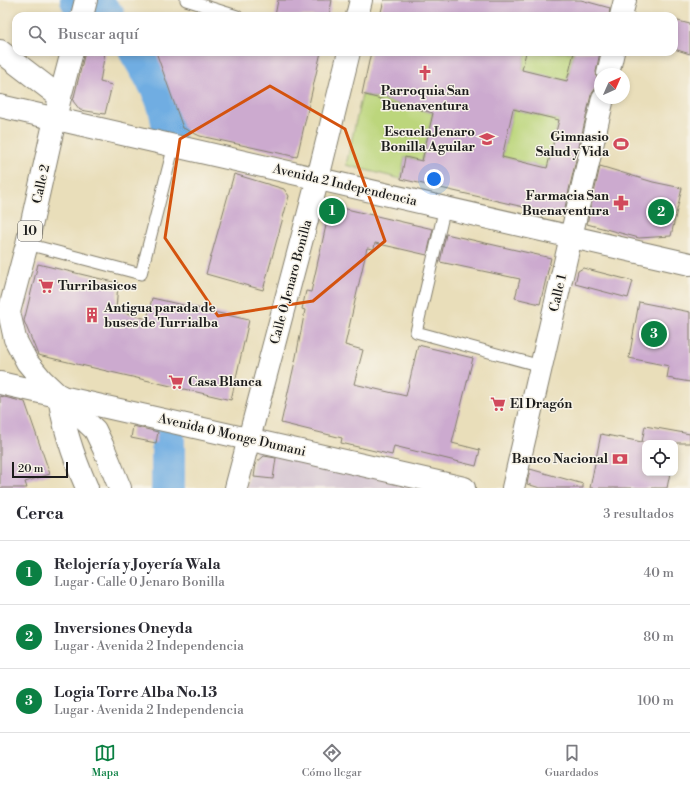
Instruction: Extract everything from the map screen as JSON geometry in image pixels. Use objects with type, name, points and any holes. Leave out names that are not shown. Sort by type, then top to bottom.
[{"type":"street","points":[[358,12],[361,0]]},
{"type":"street","points":[[622,12],[625,0]]},
{"type":"street","points":[[0,51],[60,97]]},
{"type":"street","name":"Calle 2","points":[[71,56],[60,97],[27,244],[9,312],[15,339],[27,362],[42,380],[95,430],[120,488]]},
{"type":"street","name":"Calle 0 Jenaro Bonilla","points":[[236,488],[318,178],[348,56]]},
{"type":"street","points":[[609,68],[612,56]]},
{"type":"street","name":"Calle 1","points":[[513,488],[601,104]]},
{"type":"street","name":"Avenida 2 Independencia","points":[[0,106],[690,264]]},
{"type":"street","points":[[0,339],[9,312]]},
{"type":"street","name":"Avenida 0 Monge Dumani","points":[[0,383],[250,438],[464,488]]},
{"type":"street","points":[[59,395],[64,427],[87,488]]},
{"type":"street","points":[[83,419],[127,412]]},
{"type":"lane","points":[[186,0],[224,12]]},
{"type":"lane","points":[[27,244],[141,274],[174,146]]},
{"type":"lane","points":[[445,208],[416,332],[541,366]]},
{"type":"highlighted area","points":[[270,86],[345,129],[385,241],[313,301],[218,316],[165,238],[180,139]]},
{"type":"shaded area","points":[[257,447],[433,488],[246,488]]},
{"type":"green space","points":[[525,56],[573,56],[567,81],[522,70]]},
{"type":"green space","points":[[362,94],[433,113],[422,161],[405,157],[401,179],[346,165]]},
{"type":"green space","points":[[513,109],[559,120],[547,168],[502,157]]},
{"type":"building","points":[[278,0],[332,0],[330,12],[276,12]]},
{"type":"building","points":[[384,0],[581,0],[610,8],[610,12],[381,12]]},
{"type":"building","points":[[678,21],[690,24],[690,54],[678,50]]},
{"type":"building","points":[[84,56],[104,56],[100,82],[112,85],[105,114],[80,110],[73,101]]},
{"type":"building","points":[[157,56],[320,56],[297,157],[200,136],[183,128]]},
{"type":"building","points":[[370,56],[525,56],[522,70],[567,81],[573,56],[599,56],[597,68],[594,68],[594,91],[591,95],[563,216],[401,179],[405,157],[422,161],[433,113],[362,94]],"holes":[[[513,109],[559,120],[547,168],[502,157]]]},
{"type":"building","name":"Farmacia San Buenaventura","points":[[600,166],[653,182],[682,188],[671,236],[639,238],[587,224]]},
{"type":"building","points":[[234,174],[284,189],[289,196],[263,290],[206,274]]},
{"type":"building","points":[[329,205],[433,229],[427,255],[375,243],[374,249],[367,248],[345,345],[363,350],[354,384],[406,396],[418,345],[473,358],[452,443],[480,450],[476,466],[394,446],[392,455],[341,443],[342,438],[281,423],[305,310],[302,309],[306,291],[311,292],[327,221]]},
{"type":"building","points":[[446,234],[551,258],[540,304],[515,298],[520,279],[440,262]]},
{"type":"building","points":[[38,264],[118,283],[116,310],[147,319],[152,298],[249,320],[231,400],[38,355],[24,321]]},
{"type":"building","points":[[583,268],[633,281],[628,298],[575,284],[578,271]]},
{"type":"building","points":[[639,302],[690,312],[690,382],[667,378],[669,366],[629,358]]},
{"type":"building","points":[[0,396],[25,402],[50,474],[25,482],[27,488],[0,488]]},
{"type":"building","points":[[133,426],[158,432],[156,443],[131,438]]},
{"type":"building","name":"Banco Nacional","points":[[645,426],[690,434],[690,443],[678,443],[678,440],[642,440]]},
{"type":"building","name":"Banco Nacional","points":[[601,434],[642,442],[642,476],[669,476],[667,488],[590,488]]},
{"type":"building","points":[[264,456],[276,458],[273,479],[254,477],[256,463]]},
{"type":"building","points":[[530,469],[583,484],[583,488],[540,488],[527,484]]},
{"type":"waterway","points":[[77,0],[104,12]]},
{"type":"waterway","points":[[138,56],[162,98],[169,131]]},
{"type":"waterway","points":[[168,436],[168,488]]},
{"type":"place","name":"Parroquia San Buenaventura","points":[[425,73]]},
{"type":"place","name":"Escuela Jenaro Bonilla Aguilar","points":[[487,139]]},
{"type":"place","name":"Gimnasio Salud y Vida","points":[[621,144]]},
{"type":"place","name":"Farmacia San Buenaventura","points":[[621,203]]},
{"type":"place","name":"Relojería y Joyería Wala","points":[[332,211]]},
{"type":"place","name":"Inversiones Oneyda","points":[[661,212]]},
{"type":"place","name":"Turribasicos","points":[[46,286]]},
{"type":"place","name":"Antigua parada de buses de Turrialba","points":[[92,315]]},
{"type":"place","name":"Logia Torre Alba No.13","points":[[654,334]]},
{"type":"place","name":"Casa Blanca","points":[[176,382]]},
{"type":"place","name":"El Dragón","points":[[498,404]]},
{"type":"place","name":"Banco Nacional","points":[[620,459]]}]
